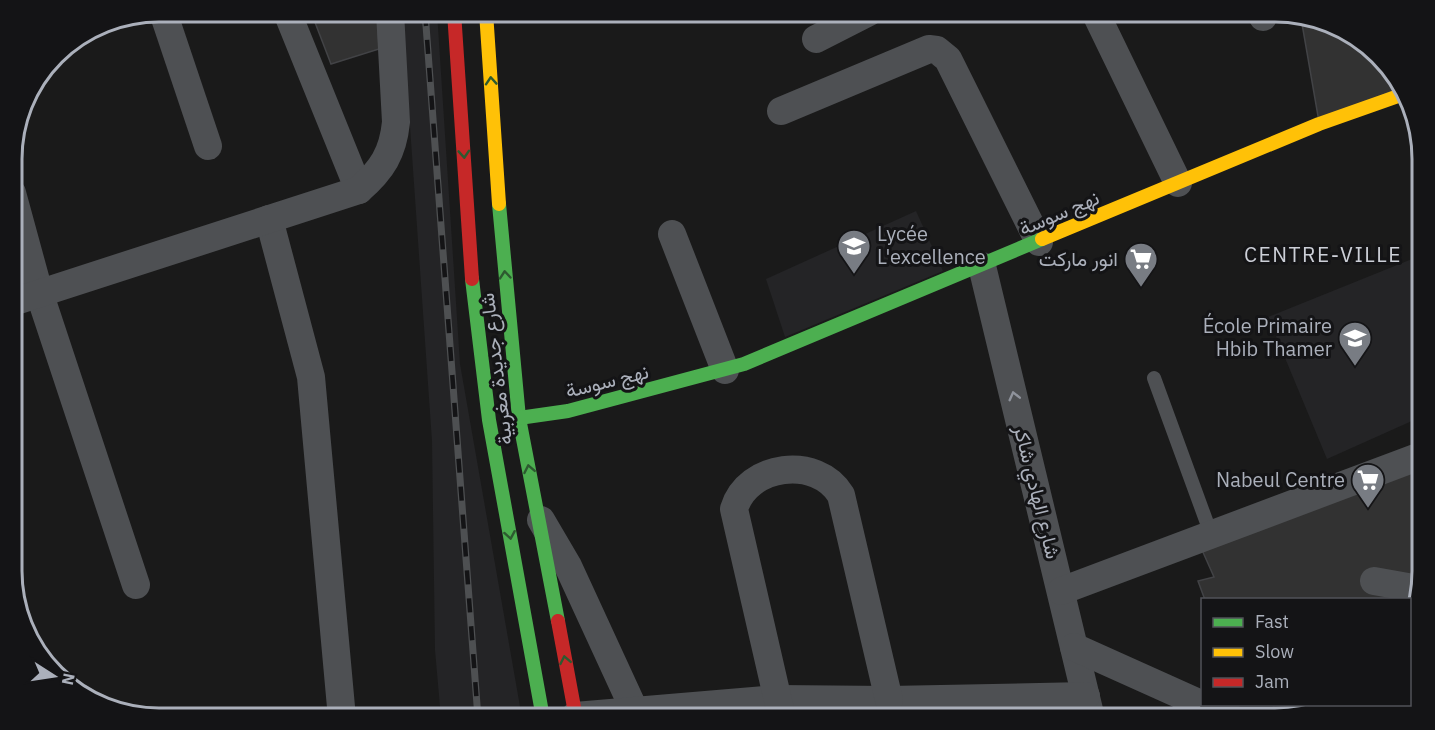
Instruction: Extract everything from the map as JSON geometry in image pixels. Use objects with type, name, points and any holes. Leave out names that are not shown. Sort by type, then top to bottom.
[{"type":"main road","name":"شارع جديدة مغربية","points":[[455,23],[472,279],[489,420],[541,708]]},
{"type":"main road","name":"شارع جديدة مغربية","points":[[487,23],[504,276],[519,418],[573,708]]},
{"type":"main road","name":"نهج سوسة","points":[[519,418],[568,411],[725,370],[982,266],[1319,124],[1397,97]]},
{"type":"street","points":[[816,39],[849,22]]},
{"type":"street","points":[[1100,22],[1178,183]]},
{"type":"street","points":[[167,23],[208,146]]},
{"type":"street","points":[[291,23],[358,190]]},
{"type":"street","points":[[26,297],[358,190],[380,171],[394,140],[396,122],[391,23]]},
{"type":"street","points":[[782,111],[929,49],[937,50],[948,59],[1039,242]]},
{"type":"street","points":[[269,219],[304,340],[311,377],[341,708]]},
{"type":"street","points":[[672,234],[725,370]]},
{"type":"street","name":"شارع الهادي شاكر","points":[[982,266],[1089,707]]},
{"type":"street","points":[[23,273],[26,297],[136,585]]},
{"type":"street","points":[[1061,591],[1412,459]]},
{"type":"street","points":[[780,707],[734,509],[742,489],[752,481],[784,471],[804,470],[827,479],[841,495],[889,700]]},
{"type":"street","points":[[537,513],[568,566],[633,708]]},
{"type":"street","points":[[1374,581],[1411,588]]},
{"type":"street","points":[[1074,647],[1201,704]]},
{"type":"street","points":[[788,707],[889,700],[1089,707]]},
{"type":"lane","points":[[1154,378],[1211,534]]},
{"type":"shaded area","points":[[403,23],[438,23],[460,364],[520,708],[440,708],[435,650],[432,441]]},
{"type":"shaded area","name":"Lycée L'excellence","points":[[916,211],[943,271],[785,337],[766,279]]},
{"type":"shaded area","name":"École Primaire Hbib Thamer","points":[[1412,259],[1412,421],[1327,459],[1268,317]]},
{"type":"building","points":[[315,23],[378,23],[379,49],[331,64]]},
{"type":"building","points":[[1302,26],[1328,33],[1366,56],[1379,69],[1393,91],[1319,122]]},
{"type":"building","name":"Nabeul Centre","points":[[1412,472],[1412,570],[1409,598],[1204,598],[1198,581],[1214,577],[1202,550]]},
{"type":"railway","points":[[426,23],[477,708]]},
{"type":"traffic: fast","points":[[499,204],[519,418],[558,621]]},
{"type":"traffic: fast","points":[[519,418],[568,411],[744,364],[1042,239]]},
{"type":"traffic: fast","points":[[472,279],[489,420],[541,708]]},
{"type":"traffic: slow","points":[[487,23],[499,204]]},
{"type":"traffic: slow","points":[[1042,239],[1319,124],[1397,97]]},
{"type":"traffic: jam","points":[[455,23],[472,279]]},
{"type":"traffic: jam","points":[[558,621],[574,708]]},
{"type":"place","name":"Lycée L'excellence","points":[[854,275]]},
{"type":"place","name":"انور ماركت","points":[[1141,288]]},
{"type":"place","name":"École Primaire Hbib Thamer","points":[[1355,367]]},
{"type":"place","name":"Nabeul Centre","points":[[1368,509]]},
{"type":"district","name":"CENTRE-VILLE","points":[[1323,255]]}]
